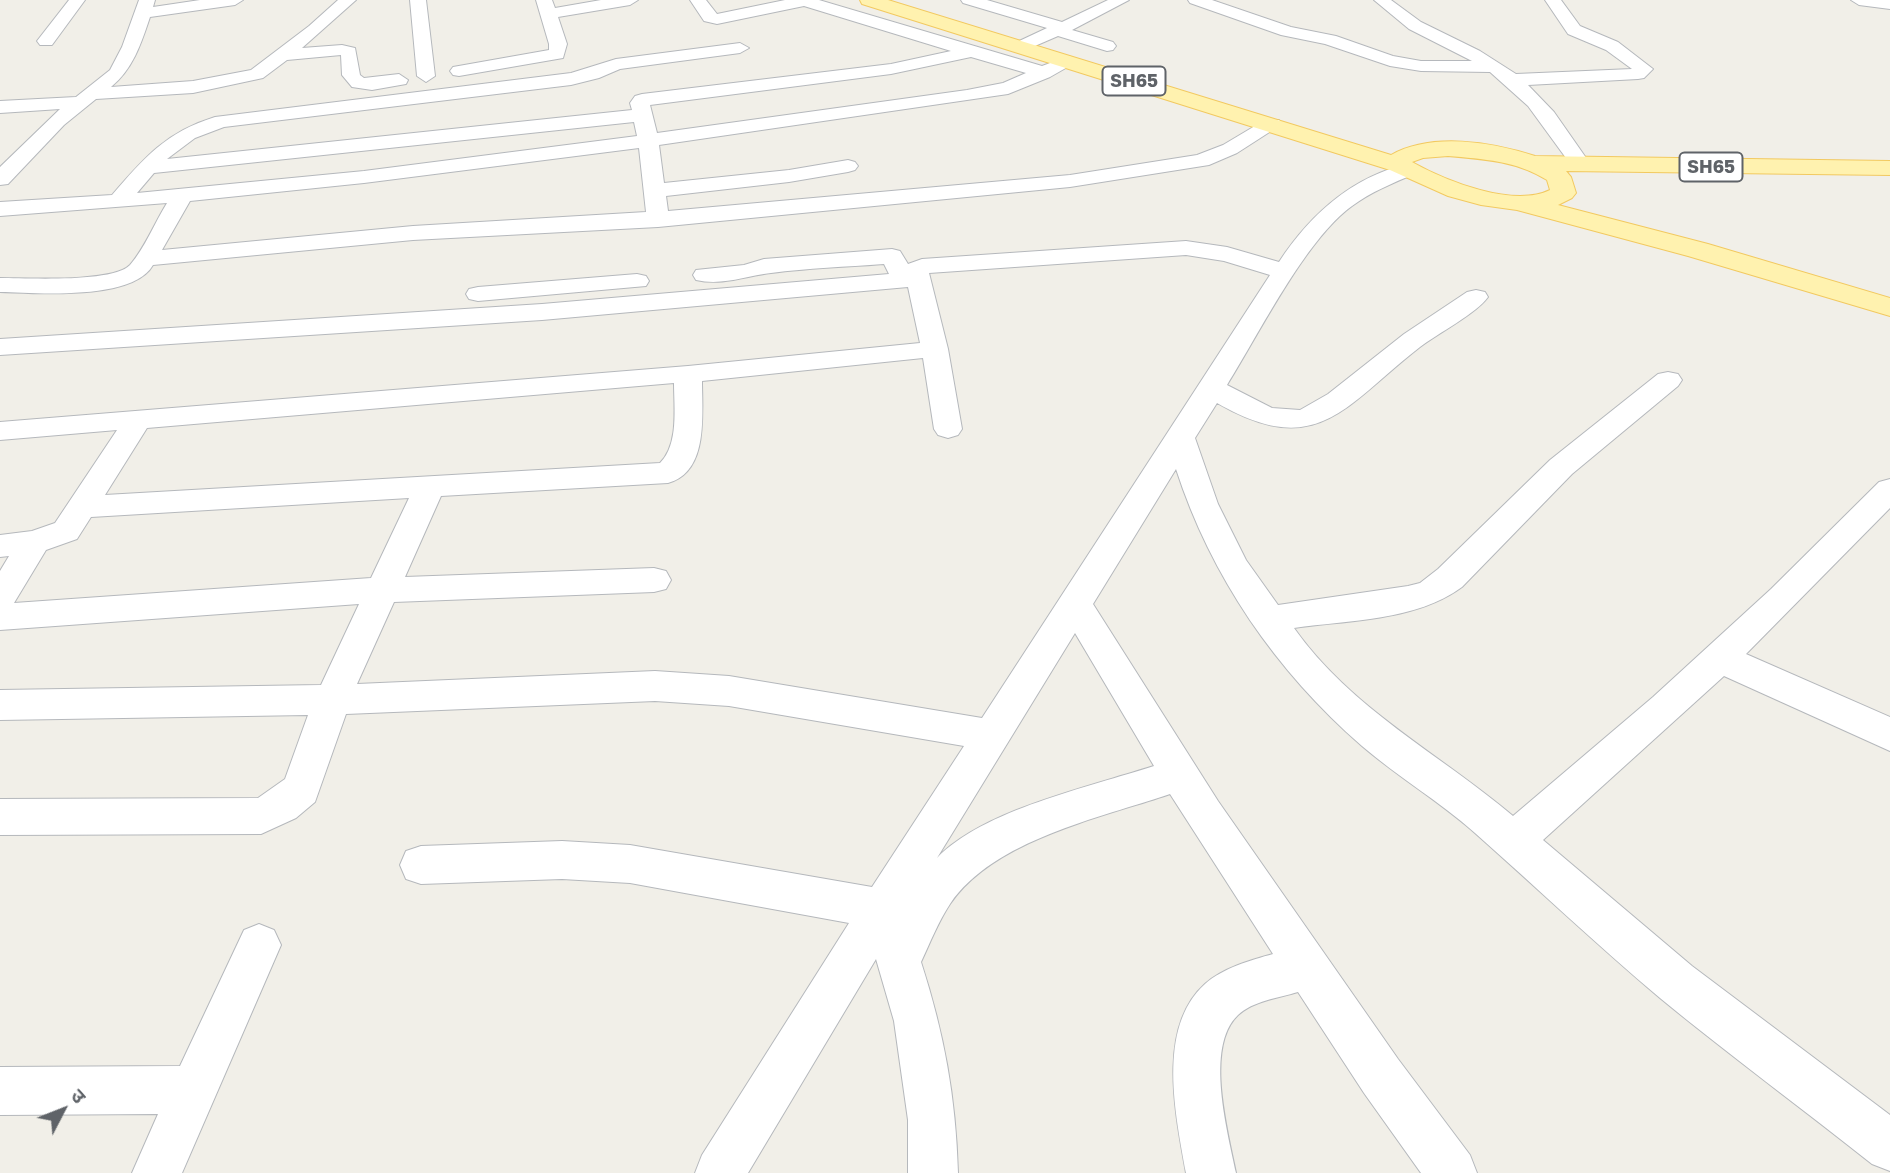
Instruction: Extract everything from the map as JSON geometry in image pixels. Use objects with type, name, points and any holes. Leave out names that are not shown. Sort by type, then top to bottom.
[{"type":"main road","name":"SH65","points":[[869,0],[1026,44],[1069,61],[1404,163],[1448,149],[1506,156],[1531,163],[1559,177],[1563,193],[1553,201],[1519,203],[1481,197],[1436,184],[1404,163],[888,0]]},
{"type":"main road","name":"SH65","points":[[1531,163],[1890,168]]},
{"type":"main road","points":[[1519,203],[1698,250],[1890,307]]},
{"type":"street","points":[[46,41],[77,0]]},
{"type":"street","points":[[0,178],[57,121],[117,73],[124,62],[145,6],[234,0]]},
{"type":"street","points":[[0,107],[193,87],[257,74],[315,30],[348,0]]},
{"type":"street","points":[[418,0],[426,76]]},
{"type":"street","points":[[280,55],[335,50],[349,52],[351,74],[353,80],[359,83],[534,60],[551,56],[559,50],[546,7],[630,0]]},
{"type":"street","points":[[698,0],[710,17],[724,19],[803,0],[1044,73]]},
{"type":"street","points":[[970,0],[1107,46]]},
{"type":"street","points":[[1079,0],[1102,8]]},
{"type":"street","points":[[1026,44],[1121,0]]},
{"type":"street","points":[[1196,0],[1287,31],[1330,40],[1390,61],[1421,66],[1493,67]]},
{"type":"street","points":[[1382,0],[1419,30],[1473,54],[1514,80],[1558,129],[1581,165]]},
{"type":"street","points":[[1514,80],[1627,75],[1638,74],[1644,69],[1602,40],[1574,30],[1553,0]]},
{"type":"street","points":[[1865,0],[1890,4]]},
{"type":"street","points":[[724,19],[761,86]]},
{"type":"street","points":[[118,201],[184,134],[222,121],[541,84],[584,77],[616,64],[740,48]]},
{"type":"street","points":[[658,220],[648,139],[640,103],[648,98],[891,69],[970,52]]},
{"type":"street","points":[[534,60],[558,125]]},
{"type":"street","points":[[0,209],[182,196],[380,175],[967,96],[1008,88],[1069,61]]},
{"type":"street","points":[[149,167],[274,156],[643,115]]},
{"type":"street","points":[[145,259],[413,233],[658,220],[1070,181],[1183,165],[1215,157],[1272,124]]},
{"type":"street","points":[[720,1173],[882,909],[1319,221],[1342,201],[1404,163]]},
{"type":"street","points":[[655,191],[789,176],[848,166]]},
{"type":"street","points":[[0,285],[118,280],[138,271],[182,196]]},
{"type":"street","points":[[911,279],[917,269],[930,265],[1185,248],[1227,254],[1285,272]]},
{"type":"street","points":[[346,305],[747,272],[764,266],[892,257],[911,279],[935,349],[948,429]]},
{"type":"street","points":[[0,347],[542,312],[911,279]]},
{"type":"street","points":[[1211,388],[1265,416],[1287,420],[1308,417],[1353,389],[1405,346],[1476,297]]},
{"type":"street","points":[[0,431],[688,374],[935,349]]},
{"type":"street","points":[[82,507],[668,474],[678,466],[686,439],[688,374]]},
{"type":"street","points":[[1269,620],[1408,599],[1431,592],[1450,578],[1561,467],[1668,380]]},
{"type":"street","points":[[0,546],[35,542],[66,531],[139,418]]},
{"type":"street","points":[[1180,437],[1203,504],[1232,565],[1295,657],[1325,690],[1377,736],[1435,777],[1513,841],[1676,982],[1890,1146]]},
{"type":"street","points":[[0,817],[261,816],[282,806],[300,790],[332,700],[429,489]]},
{"type":"street","points":[[1513,841],[1783,598],[1890,489]]},
{"type":"street","points":[[0,598],[35,542]]},
{"type":"street","points":[[0,617],[383,590],[654,580]]},
{"type":"street","points":[[1075,603],[1179,774],[1307,967],[1452,1173]]},
{"type":"street","points":[[1718,658],[1833,707],[1890,735]]},
{"type":"street","points":[[0,705],[332,700],[608,687],[676,687],[729,691],[992,735]]},
{"type":"street","points":[[898,960],[934,890],[961,862],[984,845],[1019,828],[1179,774]]},
{"type":"street","points":[[421,865],[562,860],[630,864],[882,909]]},
{"type":"street","points":[[882,909],[917,1021],[932,1120],[933,1173]]},
{"type":"street","points":[[157,1173],[259,945]]},
{"type":"street","points":[[1211,1173],[1195,1073],[1203,1025],[1220,999],[1247,985],[1307,967]]},
{"type":"street","points":[[0,1091],[194,1090]]}]
